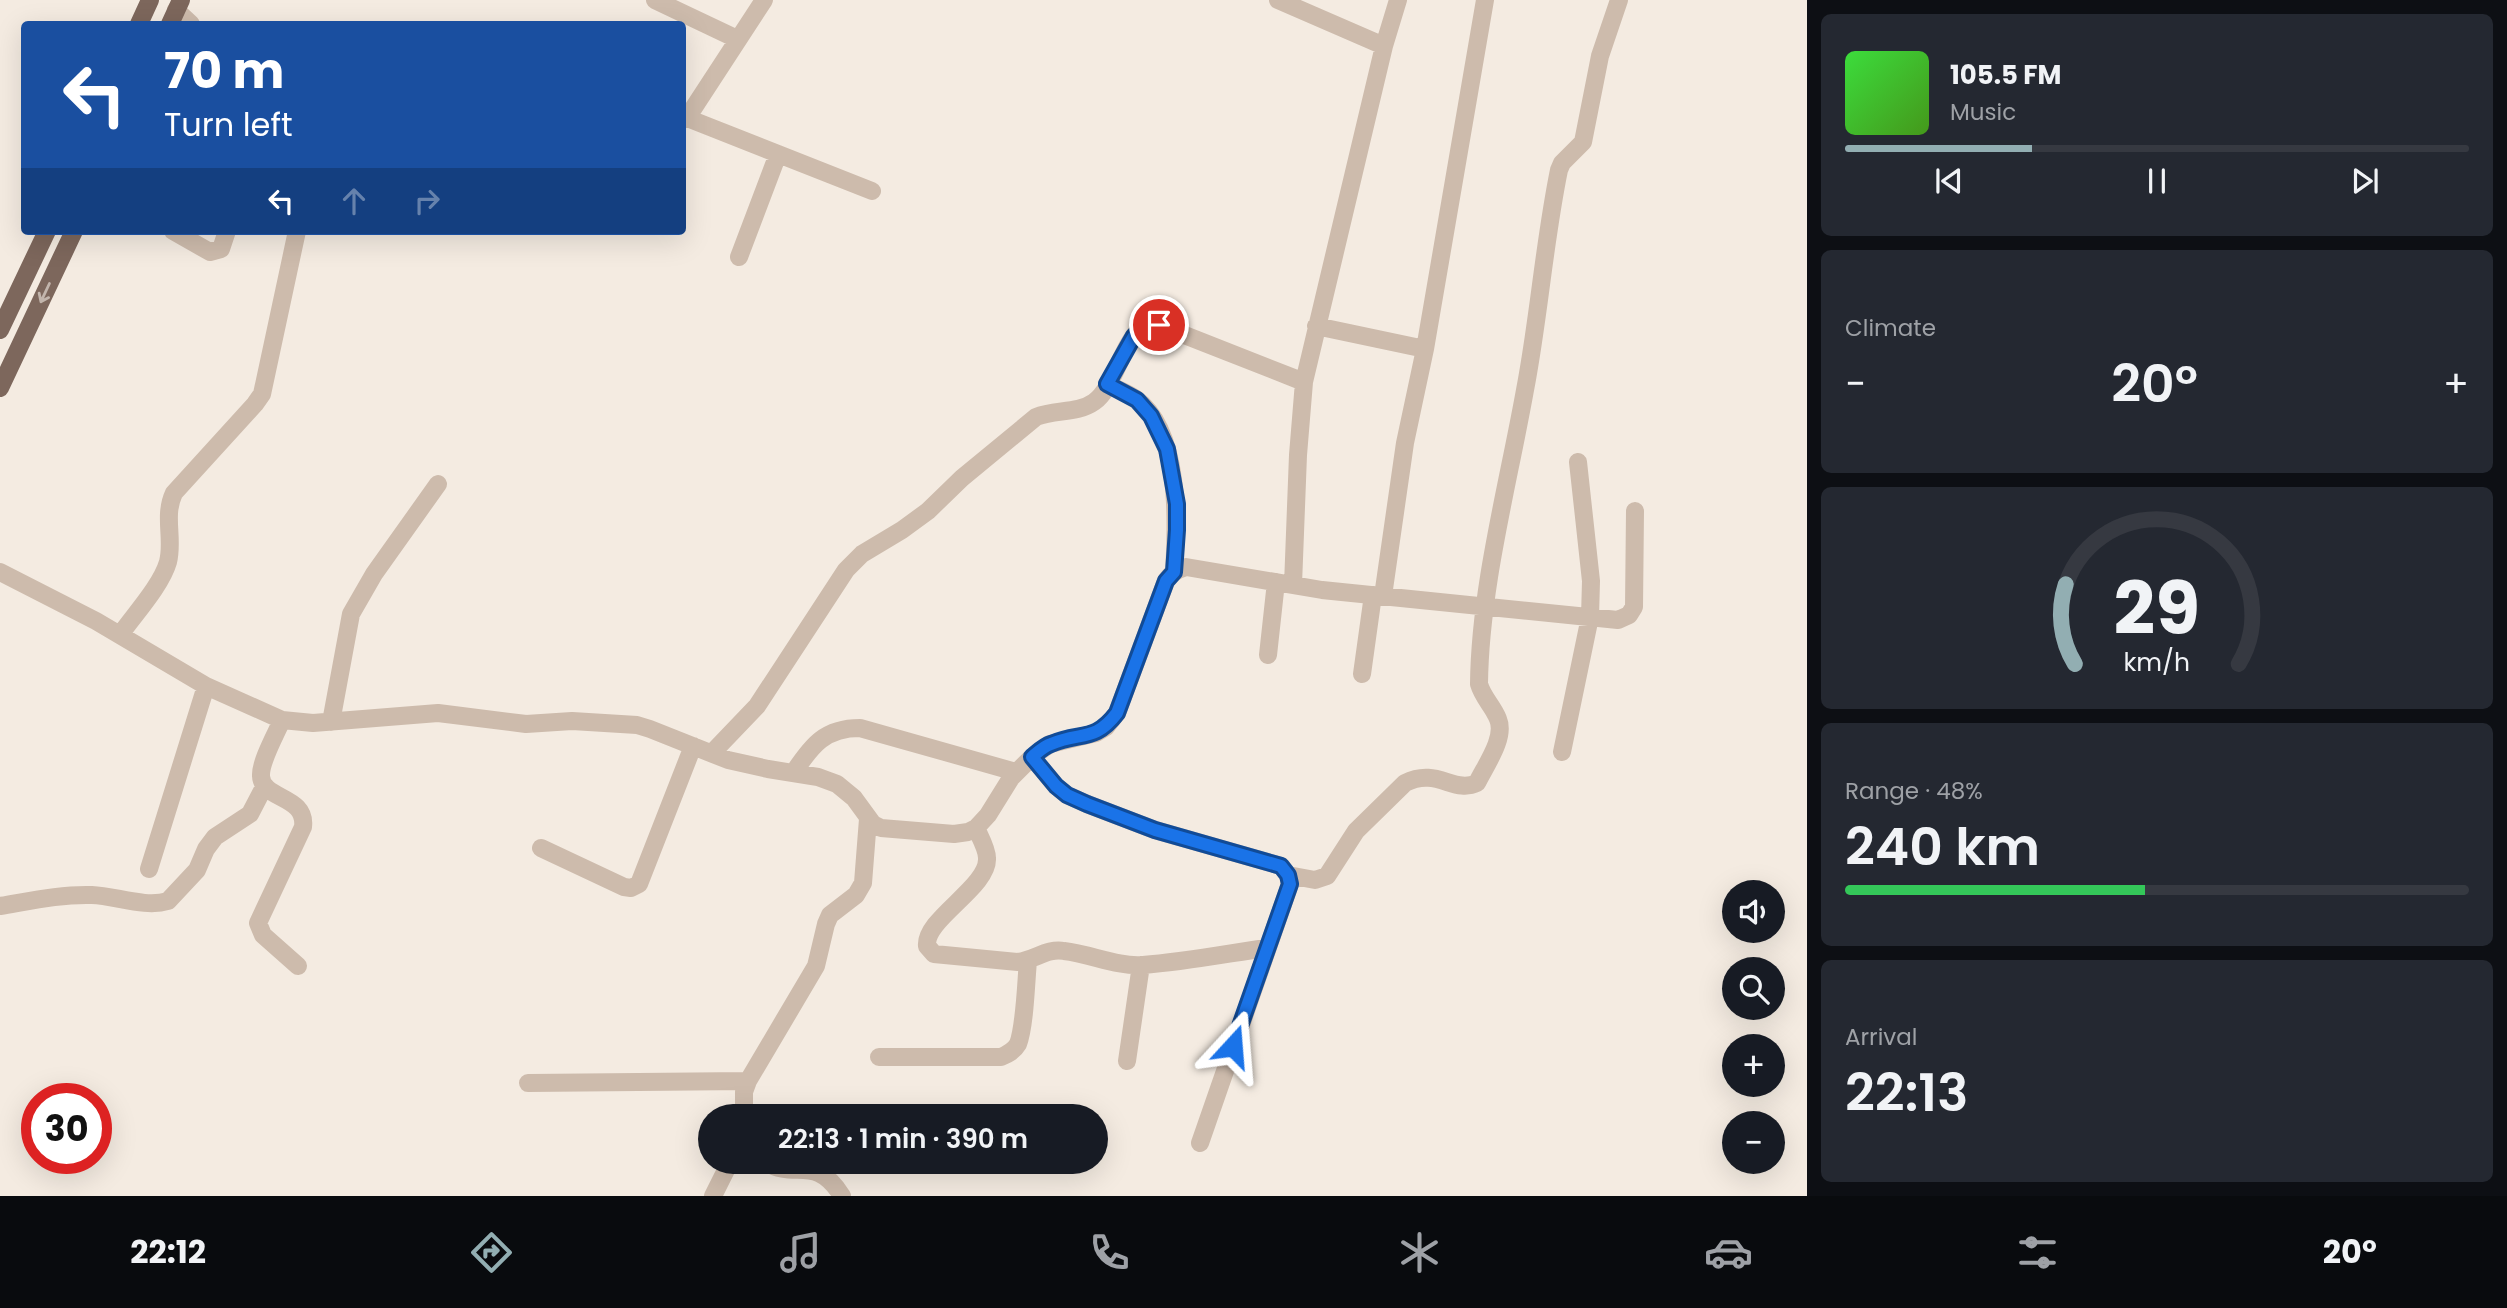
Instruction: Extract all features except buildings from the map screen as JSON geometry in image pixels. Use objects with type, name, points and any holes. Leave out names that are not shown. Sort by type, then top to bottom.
[{"type":"main road","points":[[140,21],[150,0]]},
{"type":"main road","points":[[0,330],[45,235]]},
{"type":"main road","points":[[0,388],[73,235]]},
{"type":"street","points":[[655,0],[737,39]]},
{"type":"street","points":[[1278,0],[1384,46]]},
{"type":"street","points":[[1268,655],[1284,584],[1304,382],[1384,46],[1398,0]]},
{"type":"street","points":[[1362,674],[1424,349],[1485,0]]},
{"type":"street","points":[[1288,875],[1315,880],[1327,876],[1356,831],[1405,783],[1415,778],[1429,777],[1471,786],[1477,783],[1498,739],[1501,728],[1497,716],[1482,694],[1479,684],[1486,606],[1526,387],[1559,170],[1562,163],[1583,142],[1600,56],[1619,0]]},
{"type":"street","points":[[686,115],[691,94],[737,39],[759,1]]},
{"type":"street","points":[[686,119],[872,191]]},
{"type":"street","points":[[739,257],[778,154]]},
{"type":"street","points":[[180,235],[210,252],[221,249],[225,235]]},
{"type":"street","points":[[120,635],[162,576],[168,563],[169,507],[174,493],[262,394],[296,235]]},
{"type":"street","points":[[712,753],[757,706],[846,570],[862,554],[928,511],[962,478],[1036,417],[1049,411],[1075,410],[1095,401],[1134,336],[1146,324],[1153,323],[1304,382]]},
{"type":"street","points":[[1316,326],[1424,349]]},
{"type":"street","points":[[1107,384],[1137,400],[1151,416],[1167,449],[1177,504],[1174,572]]},
{"type":"street","points":[[1562,752],[1590,617],[1591,581],[1578,462]]},
{"type":"street","points":[[331,722],[351,614],[374,574],[438,484]]},
{"type":"street","points":[[0,572],[120,635],[206,686],[282,720],[313,723],[438,713],[526,724],[572,721],[622,723],[650,729],[728,760],[818,777],[847,790],[868,818],[881,828],[954,834],[976,828],[988,815],[1016,772],[1050,744],[1096,733],[1106,727],[1117,713],[1166,581],[1174,572],[1186,567],[1284,584],[1378,596],[1624,619],[1634,607],[1635,511]]},
{"type":"street","points":[[149,869],[206,686]]},
{"type":"street","points":[[282,720],[262,767],[261,778],[264,787],[293,804],[304,820],[258,923],[263,935],[298,966]]},
{"type":"street","points":[[794,772],[811,747],[820,740],[846,728],[860,727],[1016,772]]},
{"type":"street","points":[[541,848],[624,887],[631,888],[639,884],[693,746]]},
{"type":"street","points":[[1032,757],[1067,795],[1155,830],[1281,866],[1288,875],[1290,884],[1200,1143]]},
{"type":"street","points":[[0,906],[77,895],[152,903],[168,901],[197,870],[215,836],[250,814],[264,787]]},
{"type":"street","points":[[744,1104],[748,1081],[816,967],[830,915],[856,895],[863,883],[868,818]]},
{"type":"street","points":[[976,828],[988,857],[987,865],[926,940],[927,946],[934,954],[1018,962],[1028,961],[1047,952],[1063,950],[1113,962],[1141,965],[1266,948]]},
{"type":"street","points":[[879,1057],[1001,1057],[1011,1052],[1017,1045],[1020,1030],[1028,961]]},
{"type":"street","points":[[1126,1061],[1141,965]]},
{"type":"street","points":[[528,1083],[748,1081]]},
{"type":"street","points":[[713,1196],[724,1174]]},
{"type":"street","points":[[821,1174],[842,1196]]},
{"type":"route","points":[[1159,325],[1146,324],[1141,328],[1107,384],[1137,400],[1151,416],[1167,449],[1177,504],[1174,572],[1166,581],[1117,713],[1106,727],[1096,733],[1050,744],[1032,757],[1056,786],[1067,795],[1087,804],[1155,830],[1281,866],[1285,870],[1290,884],[1233,1046]]}]
